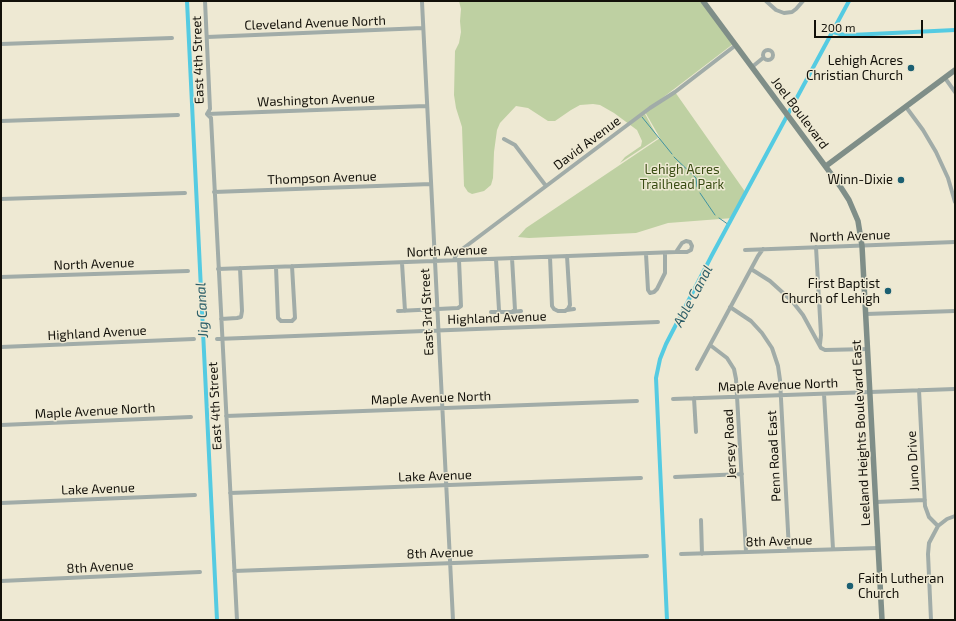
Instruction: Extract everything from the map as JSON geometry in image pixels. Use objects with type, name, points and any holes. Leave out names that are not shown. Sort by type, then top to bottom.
[{"type":"main road","name":"Joel Boulevard","points":[[703,1],[844,190],[858,221],[862,246]]},
{"type":"main road","points":[[826,166],[955,70]]},
{"type":"main road","name":"Leeland Heights Boulevard East","points":[[862,246],[882,620]]},
{"type":"street","name":"East 4th Street","points":[[205,1],[210,109],[207,114],[211,118],[221,319],[220,338],[226,416],[237,620]]},
{"type":"street","points":[[766,1],[776,10],[784,13],[792,12],[803,1]]},
{"type":"street","name":"East 3rd Street","points":[[422,2],[426,106],[453,620]]},
{"type":"street","name":"Cleveland Avenue North","points":[[207,36],[423,28]]},
{"type":"street","points":[[1,44],[172,38]]},
{"type":"street","name":"David Avenue","points":[[456,260],[457,254],[736,45]]},
{"type":"street","points":[[752,67],[763,58]]},
{"type":"street","points":[[945,78],[955,92]]},
{"type":"street","name":"Washington Avenue","points":[[207,114],[426,106]]},
{"type":"street","points":[[906,107],[923,130],[936,152],[948,178],[955,202]]},
{"type":"street","points":[[1,121],[178,115]]},
{"type":"street","points":[[504,139],[512,142],[546,186]]},
{"type":"street","name":"Thompson Avenue","points":[[214,192],[431,184]]},
{"type":"street","points":[[1,199],[185,193]]},
{"type":"street","name":"North Avenue","points":[[745,250],[955,242]]},
{"type":"street","points":[[816,247],[821,335],[820,345]]},
{"type":"street","points":[[697,369],[763,249]]},
{"type":"street","name":"North Avenue","points":[[218,269],[676,252]]},
{"type":"street","points":[[646,254],[648,290],[650,293],[657,289],[665,272],[665,253]]},
{"type":"street","points":[[566,310],[570,305],[567,256]]},
{"type":"street","points":[[550,257],[552,306],[554,310],[558,311],[574,309]]},
{"type":"street","points":[[512,258],[515,310],[513,311]]},
{"type":"street","points":[[496,259],[500,312]]},
{"type":"street","points":[[398,311],[437,310],[458,308],[461,306],[456,260]]},
{"type":"street","points":[[402,263],[405,311]]},
{"type":"street","points":[[276,267],[278,318],[281,321],[292,320],[295,318],[292,266]]},
{"type":"street","points":[[221,319],[241,317],[240,268]]},
{"type":"street","points":[[751,269],[778,286],[792,301],[803,315],[821,348],[825,350],[868,349]]},
{"type":"street","name":"North Avenue","points":[[1,277],[188,271]]},
{"type":"street","name":"Penn Road East","points":[[730,307],[751,321],[762,333],[769,343],[778,366],[781,395],[789,550]]},
{"type":"street","points":[[491,312],[501,313],[521,311]]},
{"type":"street","points":[[866,314],[955,311]]},
{"type":"street","name":"Highland Avenue","points":[[220,338],[658,322]]},
{"type":"street","name":"Highland Avenue","points":[[1,347],[194,339]]},
{"type":"street","name":"Jersey Road","points":[[710,345],[724,355],[731,365],[736,379],[746,552]]},
{"type":"street","name":"Maple Avenue North","points":[[673,399],[955,389]]},
{"type":"street","name":"Juno Drive","points":[[919,390],[925,500],[927,514],[938,526]]},
{"type":"street","points":[[824,394],[833,549]]},
{"type":"street","points":[[694,398],[696,432]]},
{"type":"street","name":"Maple Avenue North","points":[[226,416],[637,401]]},
{"type":"street","name":"Maple Avenue North","points":[[1,425],[191,417]]},
{"type":"street","points":[[675,477],[742,474]]},
{"type":"street","name":"Lake Avenue","points":[[230,493],[641,478]]},
{"type":"street","name":"Lake Avenue","points":[[1,503],[195,495]]},
{"type":"street","points":[[876,502],[925,500]]},
{"type":"street","points":[[931,620],[928,550],[932,537],[938,526],[947,519],[955,516]]},
{"type":"street","points":[[700,520],[702,554]]},
{"type":"street","name":"8th Avenue","points":[[681,554],[878,548]]},
{"type":"street","name":"8th Avenue","points":[[234,571],[647,556]]},
{"type":"street","name":"8th Avenue","points":[[1,581],[200,572]]},
{"type":"green space","points":[[459,1],[700,1],[733,44],[644,112],[658,138],[620,163],[625,157],[641,146],[642,141],[637,130],[614,113],[600,105],[580,105],[555,121],[548,121],[528,108],[516,106],[500,123],[497,130],[493,178],[491,185],[484,191],[472,194],[468,192],[464,186],[462,127],[456,108],[454,95],[455,51],[459,43],[461,32],[461,9]]},
{"type":"green space","name":"Lehigh Acres Trailhead Park","points":[[675,92],[746,193],[733,218],[668,223],[636,233],[529,238],[518,237],[526,228],[660,138],[645,112]]},
{"type":"waterway","name":"Jig Canal","points":[[187,1],[217,620]]},
{"type":"waterway","name":"Able Canal","points":[[667,620],[656,378],[660,359],[666,344],[712,255],[849,1]]},
{"type":"waterway","points":[[833,32],[851,35],[955,30]]},
{"type":"waterway","points":[[642,117],[672,154]]},
{"type":"waterway","points":[[674,157],[696,178],[697,187]]},
{"type":"waterway","points":[[700,193],[715,215]]},
{"type":"waterway","points":[[719,218],[729,225]]},
{"type":"place","name":"Lehigh Acres Christian Church","points":[[911,68]]},
{"type":"place","name":"Winn-Dixie","points":[[901,180]]},
{"type":"place","name":"First Baptist Church of Lehigh","points":[[888,291]]},
{"type":"place","name":"Faith Lutheran Church","points":[[850,586]]}]
